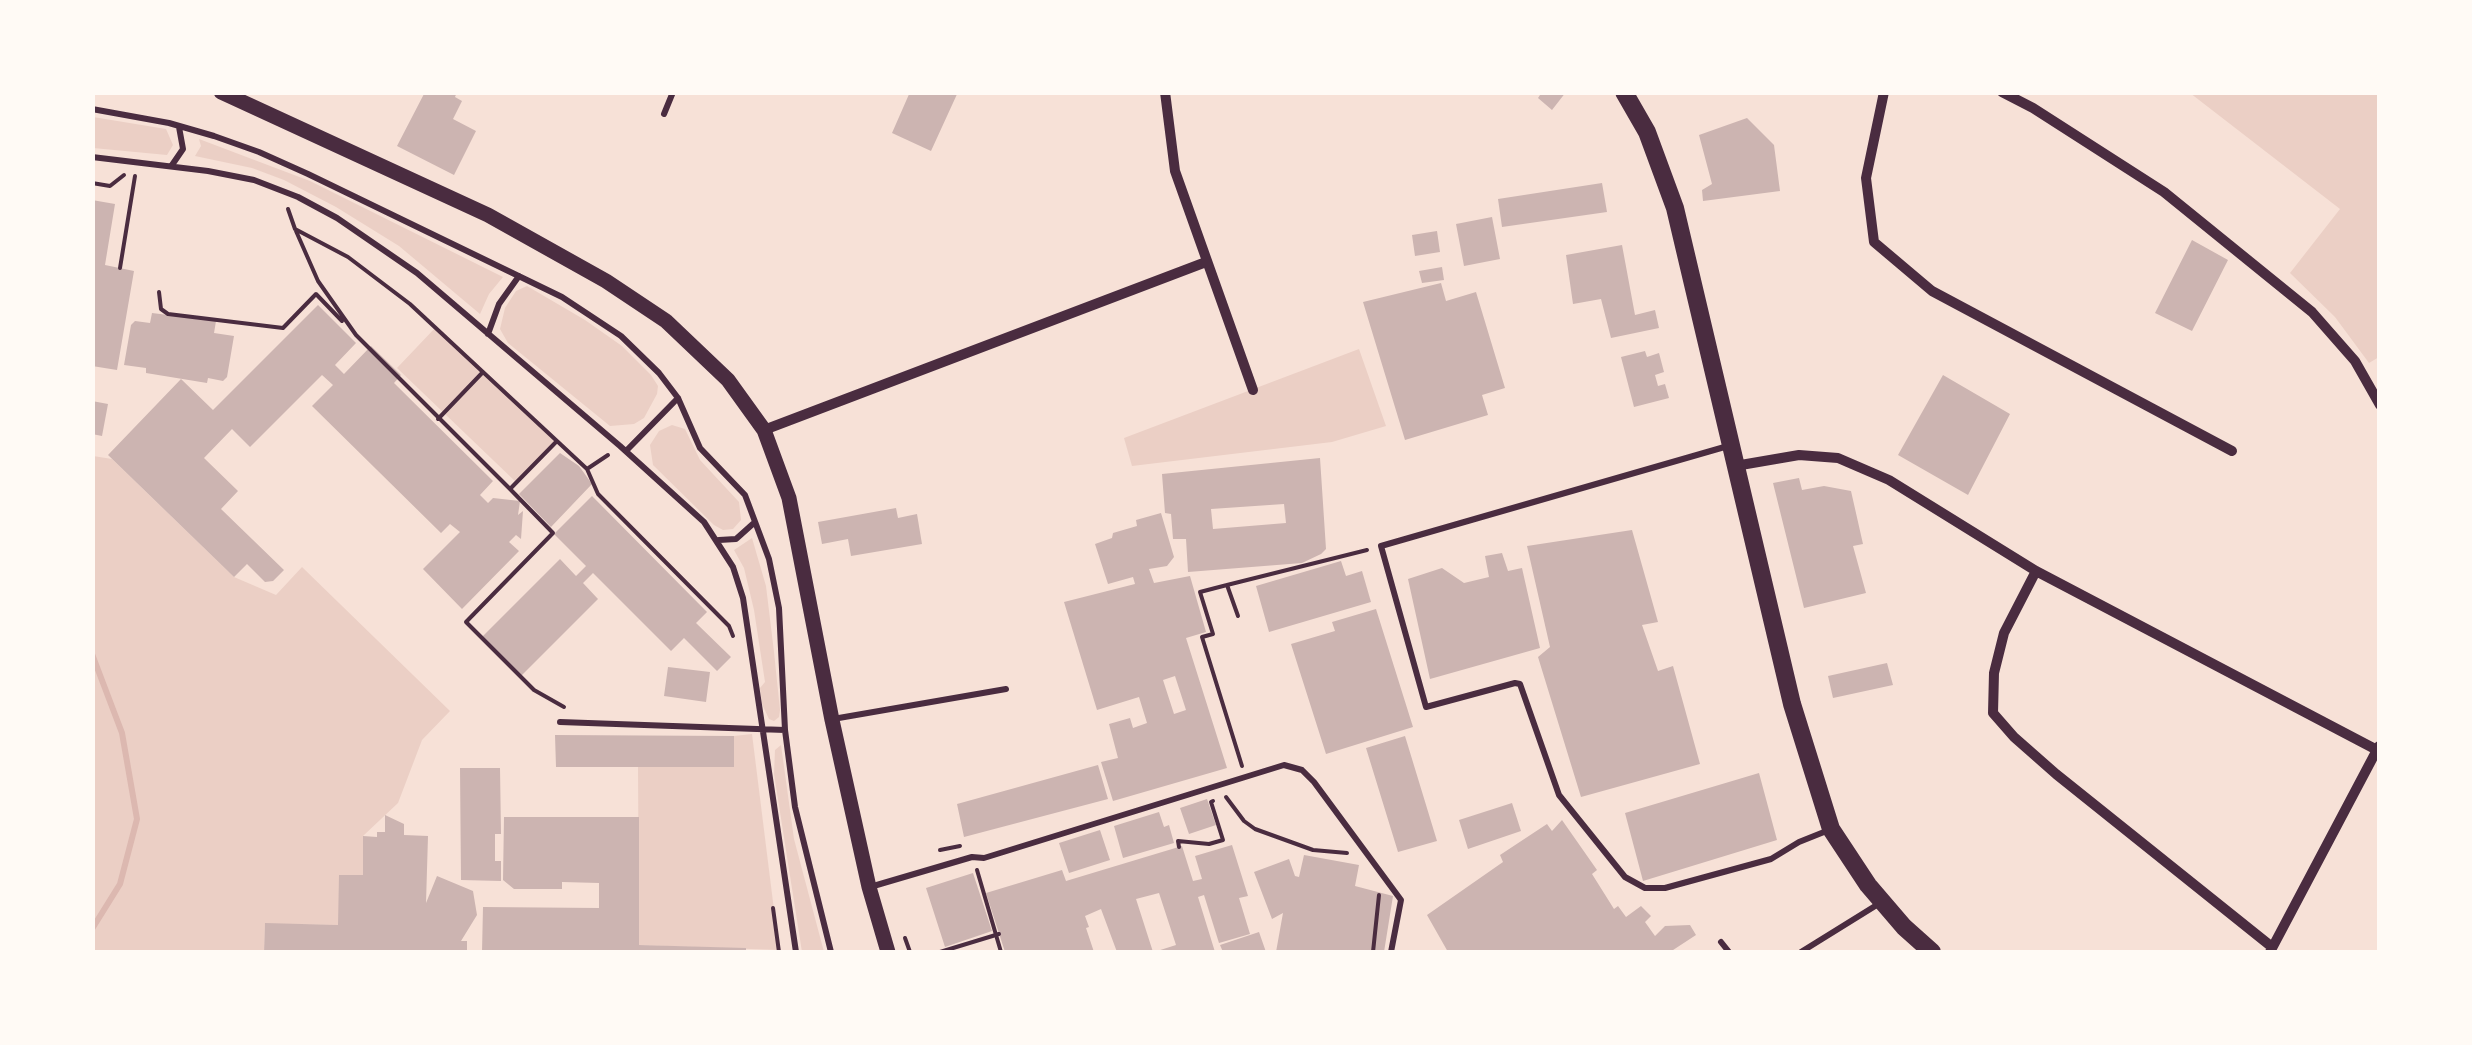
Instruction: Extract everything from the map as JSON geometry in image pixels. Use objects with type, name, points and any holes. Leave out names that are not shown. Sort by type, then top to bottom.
[{"type":"main road","points":[[1624,92],[1647,132],[1675,208],[1792,704],[1831,829],[1882,902],[1932,952]]},
{"type":"street","points":[[221,92],[488,215],[606,281],[666,320],[728,380],[764,430],[788,498],[832,720],[888,952]]},
{"type":"street","points":[[1165,92],[1175,171],[1253,390]]},
{"type":"street","points":[[1884,92],[1866,178],[1874,242],[1932,291],[2232,451]]},
{"type":"street","points":[[2002,92],[2164,192],[2312,312],[2356,361],[2380,405]]},
{"type":"street","points":[[764,430],[1206,262]]},
{"type":"street","points":[[1734,466],[1799,455],[1838,458],[1889,480],[2036,570],[2378,748],[2271,950],[2056,774],[1993,713],[1994,673],[2004,634],[2036,570]]},
{"type":"lane","points":[[664,114],[674,92]]},
{"type":"lane","points":[[92,109],[179,126],[260,152],[562,297],[621,336],[660,373],[678,398],[700,448],[745,495],[769,559],[779,608],[784,730],[795,806],[831,952]]},
{"type":"lane","points":[[172,166],[183,150],[179,126]]},
{"type":"lane","points":[[92,157],[254,180],[324,211],[373,240],[623,448],[704,522],[719,540],[744,598],[796,952]]},
{"type":"lane","points":[[488,334],[499,304],[519,276]]},
{"type":"lane","points":[[623,448],[678,398]]},
{"type":"lane","points":[[1729,445],[1381,546],[1426,707],[1520,684],[1559,795],[1624,877],[1644,888],[1665,888],[1771,859],[1798,842],[1831,829]]},
{"type":"lane","points":[[719,540],[736,539],[755,522]]},
{"type":"lane","points":[[832,720],[1006,689]]},
{"type":"lane","points":[[560,722],[784,730]]},
{"type":"lane","points":[[870,888],[972,856],[984,858],[1284,765],[1294,766],[1314,782],[1400,900],[1390,952]]},
{"type":"lane","points":[[1801,952],[1882,902]]},
{"type":"lane","points":[[1721,942],[1729,952]]},
{"type":"path","points":[[92,184],[110,186],[124,174],[150,177]]},
{"type":"path","points":[[120,268],[135,176]]},
{"type":"path","points":[[285,207],[292,214],[318,281],[356,335]]},
{"type":"path","points":[[295,229],[348,258],[398,294],[587,469],[598,494],[729,626],[735,640]]},
{"type":"path","points":[[159,292],[162,309],[168,314],[283,328],[316,294],[553,533],[461,628]]},
{"type":"path","points":[[438,419],[483,372]]},
{"type":"path","points":[[510,490],[556,442]]},
{"type":"path","points":[[587,469],[623,448]]},
{"type":"path","points":[[1243,770],[1202,637],[1213,634],[1200,592],[1381,546]]},
{"type":"path","points":[[1227,586],[1238,616]]},
{"type":"path","points":[[466,622],[534,690],[574,711]]},
{"type":"path","points":[[1179,847],[1178,841],[1209,844],[1223,840],[1211,802],[1237,793]]},
{"type":"path","points":[[1226,797],[1255,829],[1292,844],[1332,853],[1355,853],[1343,838]]},
{"type":"path","points":[[941,850],[954,845],[970,846],[1001,952]]},
{"type":"path","points":[[1373,952],[1380,899],[1376,887]]},
{"type":"path","points":[[900,926],[910,952]]},
{"type":"path","points":[[940,952],[998,935]]},
{"type":"shaded area","points":[[2190,93],[2379,93],[2379,357],[2369,363],[2335,317],[2290,273],[2340,209]]},
{"type":"shaded area","points":[[93,117],[166,129],[173,145],[167,155],[93,148]]},
{"type":"shaded area","points":[[199,139],[310,181],[503,277],[480,314],[399,246],[336,207],[252,168],[195,156],[201,146]]},
{"type":"shaded area","points":[[527,286],[622,346],[651,375],[658,386],[657,394],[644,418],[634,424],[610,426],[508,343],[500,329],[505,308],[516,291]]},
{"type":"shaded area","points":[[436,327],[556,442],[517,483],[397,368]]},
{"type":"shaded area","points":[[1359,349],[1386,426],[1332,442],[1132,466],[1124,438]]},
{"type":"shaded area","points":[[672,425],[685,429],[700,460],[739,502],[741,520],[733,529],[723,530],[714,525],[653,465],[650,445],[659,431]]},
{"type":"shaded area","points":[[93,456],[112,459],[234,577],[276,595],[302,567],[450,711],[422,740],[398,803],[363,836],[363,875],[338,925],[265,924],[264,952],[93,952]]},
{"type":"shaded area","points":[[752,538],[766,586],[774,652],[780,710],[774,721],[762,704],[760,688],[765,682],[754,610],[744,568],[734,550]]},
{"type":"shaded area","points":[[752,734],[779,950],[639,945],[638,767],[734,767],[734,736]]},
{"type":"shaded area","points":[[781,745],[794,839],[824,952],[802,952],[774,774],[775,750]]},
{"type":"building","points":[[425,92],[457,92],[455,97],[462,101],[453,119],[476,131],[454,175],[397,146]]},
{"type":"building","points":[[910,92],[958,92],[931,151],[892,133]]},
{"type":"building","points":[[1542,92],[1566,92],[1552,110],[1538,98]]},
{"type":"building","points":[[1747,118],[1774,145],[1780,191],[1703,201],[1702,190],[1712,184],[1699,135]]},
{"type":"building","points":[[1602,183],[1607,212],[1502,227],[1498,199]]},
{"type":"building","points":[[92,200],[115,204],[105,265],[134,271],[117,370],[92,366]]},
{"type":"building","points":[[1492,217],[1500,259],[1464,266],[1456,224]]},
{"type":"building","points":[[1437,231],[1440,252],[1415,256],[1412,235]]},
{"type":"building","points":[[2192,240],[2228,260],[2192,331],[2155,313]]},
{"type":"building","points":[[1622,245],[1635,315],[1655,310],[1659,328],[1611,338],[1601,299],[1573,304],[1566,255]]},
{"type":"building","points":[[1442,267],[1444,280],[1422,283],[1419,271]]},
{"type":"building","points":[[1441,283],[1446,301],[1476,292],[1505,388],[1482,395],[1488,415],[1405,440],[1363,302]]},
{"type":"building","points":[[318,305],[356,343],[335,365],[344,374],[371,346],[401,375],[394,383],[493,481],[480,495],[488,503],[493,498],[520,501],[521,539],[516,535],[509,542],[519,551],[462,609],[423,569],[460,532],[450,524],[441,533],[312,406],[333,385],[322,375],[250,447],[232,429],[204,458],[238,491],[221,509],[284,570],[273,581],[265,582],[247,564],[234,577],[108,455],[181,379],[213,410]]},
{"type":"building","points":[[152,313],[216,321],[214,333],[234,336],[227,377],[223,381],[208,378],[207,383],[146,373],[146,368],[124,365],[131,325],[135,321],[150,323]]},
{"type":"building","points":[[1645,351],[1647,357],[1659,353],[1664,372],[1655,375],[1658,386],[1665,384],[1669,398],[1634,407],[1621,357]]},
{"type":"building","points":[[1943,375],[2010,414],[1968,495],[1898,455]]},
{"type":"building","points":[[92,401],[108,404],[102,436],[92,434]]},
{"type":"building","points":[[560,453],[579,466],[592,484],[551,527],[519,494]]},
{"type":"building","points":[[1320,458],[1326,549],[1302,563],[1188,572],[1186,539],[1173,539],[1171,514],[1165,513],[1162,474]],"holes":[[[1284,504],[1286,523],[1213,529],[1211,509]]]},
{"type":"building","points":[[1799,478],[1802,490],[1824,486],[1851,491],[1863,544],[1853,546],[1866,593],[1804,608],[1773,483]]},
{"type":"building","points":[[592,496],[707,612],[696,623],[731,657],[717,671],[684,638],[671,651],[593,573],[583,583],[598,599],[521,676],[482,637],[560,559],[576,576],[586,566],[554,534]]},
{"type":"building","points":[[896,508],[898,518],[917,514],[922,544],[851,556],[848,539],[822,544],[818,522]]},
{"type":"building","points":[[1161,513],[1174,557],[1167,566],[1149,569],[1154,583],[1190,576],[1206,632],[1186,638],[1227,768],[1113,801],[1101,762],[1118,758],[1109,724],[1130,718],[1133,728],[1147,723],[1139,697],[1097,710],[1064,602],[1135,584],[1133,577],[1108,584],[1095,544],[1112,538],[1113,533],[1137,526],[1136,520]],"holes":[[[1175,676],[1186,710],[1174,714],[1163,680]]]},
{"type":"building","points":[[1632,530],[1658,622],[1642,625],[1658,671],[1673,666],[1700,764],[1581,797],[1538,657],[1550,647],[1527,546]]},
{"type":"building","points":[[1502,553],[1508,571],[1522,568],[1540,648],[1430,679],[1408,579],[1442,568],[1464,583],[1489,577],[1485,556]]},
{"type":"building","points":[[1341,561],[1346,576],[1362,571],[1371,602],[1269,632],[1256,586]]},
{"type":"building","points":[[1376,609],[1413,727],[1326,754],[1291,644],[1335,631],[1332,622]]},
{"type":"building","points":[[1887,663],[1893,685],[1833,698],[1828,676]]},
{"type":"building","points":[[668,667],[710,672],[706,702],[664,696]]},
{"type":"building","points":[[555,735],[734,736],[734,767],[556,767]]},
{"type":"building","points":[[1405,736],[1437,841],[1398,852],[1366,748]]},
{"type":"building","points":[[1098,765],[1108,799],[964,837],[957,804]]},
{"type":"building","points":[[460,768],[500,768],[501,834],[495,834],[495,861],[501,861],[501,881],[461,880]]},
{"type":"building","points":[[1759,773],[1777,840],[1643,881],[1625,813]]},
{"type":"building","points":[[1207,799],[1216,825],[1189,834],[1180,808]]},
{"type":"building","points":[[1512,803],[1521,831],[1468,849],[1459,820]]},
{"type":"building","points":[[1159,812],[1164,827],[1169,825],[1174,843],[1123,858],[1114,826]]},
{"type":"building","points":[[385,815],[404,824],[404,835],[428,836],[426,903],[437,876],[473,891],[477,915],[461,941],[467,941],[467,952],[264,952],[265,923],[338,925],[339,875],[363,875],[363,836],[377,837],[377,832],[385,832]]},
{"type":"building","points":[[504,817],[639,817],[639,945],[746,948],[746,952],[482,952],[483,907],[599,908],[599,883],[562,882],[562,889],[514,889],[503,880]]},
{"type":"building","points":[[1562,820],[1597,870],[1592,874],[1614,909],[1618,906],[1626,917],[1641,906],[1651,916],[1645,922],[1655,936],[1665,926],[1690,925],[1696,935],[1670,952],[1448,952],[1427,915],[1503,862],[1500,855],[1547,824],[1552,831]]},
{"type":"building","points":[[1100,830],[1110,860],[1069,873],[1059,843]]},
{"type":"building","points":[[1232,845],[1248,896],[1239,898],[1250,934],[1219,943],[1204,895],[1198,897],[1215,952],[1154,952],[1176,945],[1159,893],[1136,899],[1153,952],[1117,952],[1101,909],[1085,916],[1094,952],[1005,952],[986,893],[1062,870],[1066,881],[1182,846],[1193,881],[1202,879],[1195,856]]},
{"type":"building","points":[[1304,855],[1359,865],[1355,886],[1393,896],[1384,952],[1276,952],[1283,913],[1272,919],[1254,872],[1289,859],[1295,876],[1299,877]]},
{"type":"building","points":[[973,873],[992,931],[945,947],[926,888]]},
{"type":"building","points":[[1259,932],[1266,952],[1223,952],[1220,945]]},
{"type":"waterway","points":[[92,654],[122,733],[137,819],[120,884],[92,929]]}]
